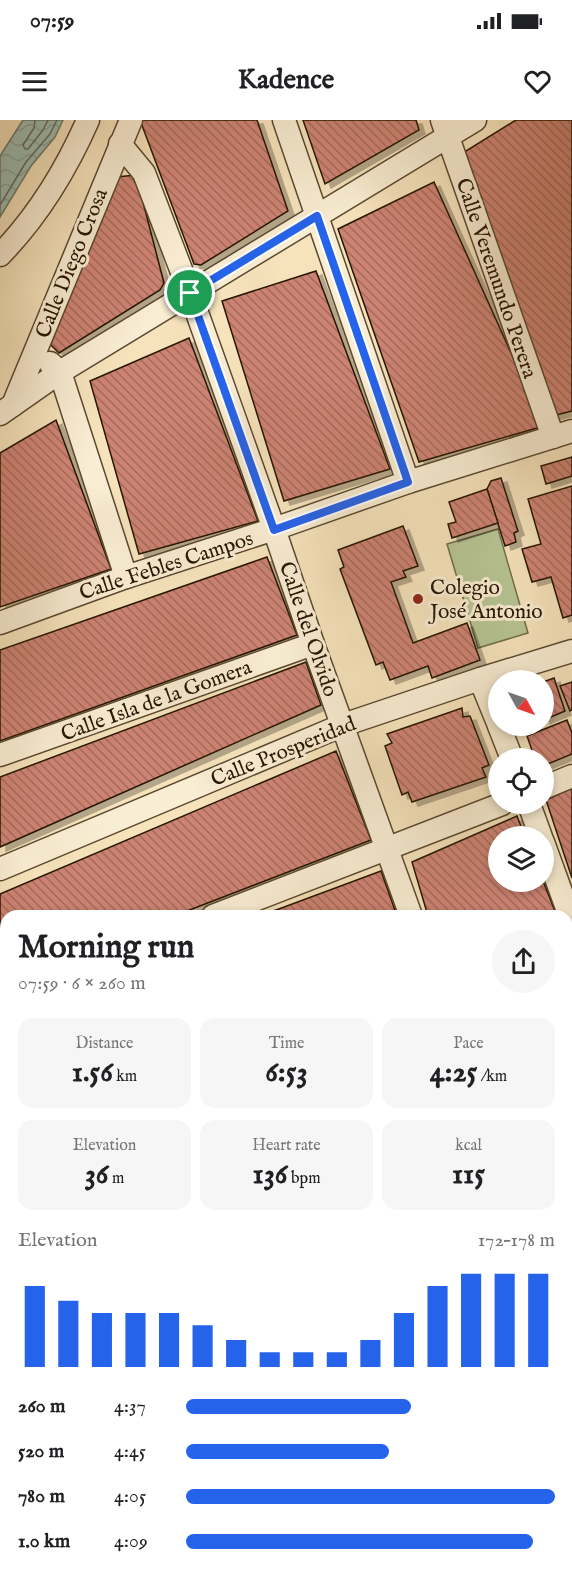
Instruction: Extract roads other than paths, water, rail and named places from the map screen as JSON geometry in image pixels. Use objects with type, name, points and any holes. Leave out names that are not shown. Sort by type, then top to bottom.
[{"type":"street","points":[[5,250],[31,220],[56,185],[88,120]]},
{"type":"street","name":"Calle Diego Crosa","points":[[6,410],[35,350],[131,120]]},
{"type":"street","points":[[284,120],[408,482]]},
{"type":"street","points":[[6,410],[60,372],[317,216],[445,128],[475,120]]},
{"type":"street","name":"Calle Veremundo Perera","points":[[445,128],[562,434]]},
{"type":"street","name":"Calle del Olvido","points":[[120,144],[144,173],[190,293],[409,910]]},
{"type":"street","points":[[35,350],[60,372],[126,577]]},
{"type":"street","name":"Calle Febles Campos","points":[[0,623],[126,577],[274,530],[408,482],[562,434]]},
{"type":"street","name":"Calle Isla de la Gomera","points":[[0,756],[313,644]]},
{"type":"street","name":"Calle Prosperidad","points":[[0,869],[343,725],[480,678],[572,651]]},
{"type":"street","points":[[480,678],[488,698]]},
{"type":"street","points":[[554,783],[572,776]]},
{"type":"street","points":[[229,910],[488,810]]},
{"type":"street","points":[[554,872],[568,910]]},
{"type":"water","points":[[23,120],[63,120],[55,137],[31,166],[0,217],[0,156]]},
{"type":"place","name":"Colegio José Antonio","points":[[418,599]]}]
